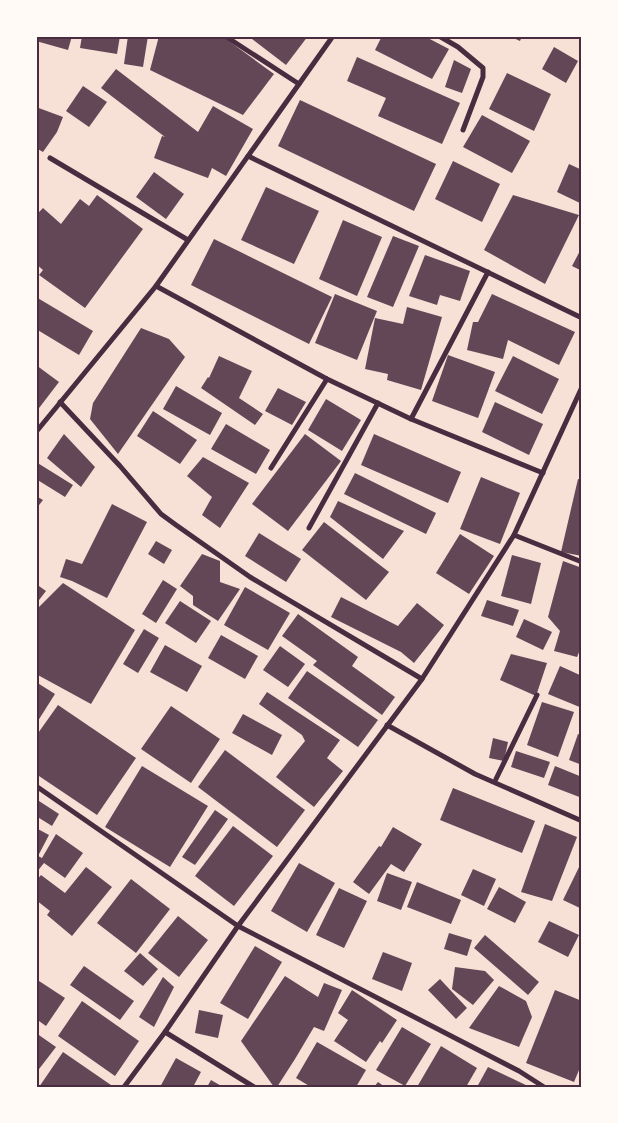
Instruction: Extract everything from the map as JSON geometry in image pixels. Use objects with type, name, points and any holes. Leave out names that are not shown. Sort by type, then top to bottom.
[{"type":"street","points":[[225,36],[300,84]]},
{"type":"street","points":[[36,432],[156,286],[333,36]]},
{"type":"street","points":[[439,36],[458,47],[483,68],[483,78],[463,130]]},
{"type":"street","points":[[248,156],[582,318]]},
{"type":"street","points":[[50,158],[188,240]]},
{"type":"street","points":[[410,419],[488,272]]},
{"type":"street","points":[[156,286],[327,378],[410,419],[543,473]]},
{"type":"street","points":[[271,468],[327,378]]},
{"type":"street","points":[[124,1087],[165,1032],[238,926],[422,679],[514,535],[582,387]]},
{"type":"street","points":[[60,402],[120,466],[161,514],[250,577],[422,679]]},
{"type":"street","points":[[309,528],[378,403]]},
{"type":"street","points":[[514,535],[582,562]]},
{"type":"street","points":[[496,779],[537,695]]},
{"type":"street","points":[[387,724],[475,774],[582,821]]},
{"type":"street","points":[[36,786],[238,926],[519,1071],[544,1087]]},
{"type":"street","points":[[165,1032],[254,1087]]},
{"type":"building","points":[[36,36],[72,36],[68,50],[36,41]]},
{"type":"building","points":[[82,36],[120,36],[117,54],[80,48]]},
{"type":"building","points":[[128,36],[148,36],[143,67],[124,64]]},
{"type":"building","points":[[159,36],[222,36],[274,74],[243,115],[150,70]]},
{"type":"building","points":[[248,36],[308,36],[286,65]]},
{"type":"building","points":[[382,36],[424,36],[449,49],[432,79],[375,50]]},
{"type":"building","points":[[509,36],[522,36],[520,41]]},
{"type":"building","points":[[554,47],[578,61],[566,83],[542,69]]},
{"type":"building","points":[[357,57],[460,103],[442,144],[378,116],[386,98],[347,81]]},
{"type":"building","points":[[454,60],[471,69],[462,93],[445,87]]},
{"type":"building","points":[[116,69],[198,132],[213,106],[253,129],[226,176],[212,168],[208,178],[154,158],[162,136],[165,137],[101,88]]},
{"type":"building","points":[[507,73],[551,94],[534,131],[489,109]]},
{"type":"building","points":[[83,86],[107,102],[89,127],[66,111]]},
{"type":"building","points":[[300,100],[436,164],[414,211],[278,146]]},
{"type":"building","points":[[36,107],[63,117],[57,132],[43,152],[36,148]]},
{"type":"building","points":[[482,115],[530,141],[512,173],[463,147]]},
{"type":"building","points":[[453,161],[500,184],[482,222],[435,199]]},
{"type":"building","points":[[569,164],[582,170],[582,204],[557,192]]},
{"type":"building","points":[[154,172],[184,194],[166,219],[136,197]]},
{"type":"building","points":[[266,187],[319,211],[294,264],[241,240]]},
{"type":"building","points":[[97,195],[143,229],[85,308],[39,275],[43,270],[36,264],[36,215],[43,208],[61,224],[80,199],[89,206]]},
{"type":"building","points":[[513,195],[579,215],[545,284],[484,250]]},
{"type":"building","points":[[343,220],[382,237],[357,296],[319,279]]},
{"type":"building","points":[[393,236],[419,246],[393,307],[367,297]]},
{"type":"building","points":[[214,239],[332,297],[309,344],[191,285]]},
{"type":"building","points":[[582,247],[582,271],[572,266]]},
{"type":"building","points":[[425,255],[470,271],[460,301],[440,295],[437,305],[409,296]]},
{"type":"building","points":[[335,294],[377,311],[357,360],[315,343]]},
{"type":"building","points":[[492,294],[575,332],[559,365],[508,340],[503,359],[467,350],[473,322],[478,322]]},
{"type":"building","points":[[36,297],[93,331],[79,355],[36,329]]},
{"type":"building","points":[[407,307],[442,317],[421,390],[387,380],[388,374],[365,369],[375,318],[403,324]]},
{"type":"building","points":[[141,328],[169,339],[185,357],[118,454],[90,419],[93,403]]},
{"type":"building","points":[[448,355],[495,372],[478,418],[432,401]]},
{"type":"building","points":[[219,356],[252,371],[239,398],[263,414],[255,425],[201,388],[209,378]]},
{"type":"building","points":[[513,356],[559,379],[542,414],[495,391]]},
{"type":"building","points":[[36,365],[59,382],[36,412]]},
{"type":"building","points":[[176,386],[222,413],[210,435],[163,409]]},
{"type":"building","points":[[278,388],[306,402],[292,425],[265,411]]},
{"type":"building","points":[[326,399],[361,420],[342,451],[308,430]]},
{"type":"building","points":[[495,402],[543,424],[529,455],[482,432]]},
{"type":"building","points":[[153,411],[197,440],[180,464],[137,436]]},
{"type":"building","points":[[226,424],[270,450],[256,474],[211,449]]},
{"type":"building","points":[[64,434],[95,467],[81,487],[47,458]]},
{"type":"building","points":[[305,434],[341,461],[288,531],[252,504]]},
{"type":"building","points":[[374,434],[461,472],[448,503],[361,465]]},
{"type":"building","points":[[203,457],[249,483],[220,528],[202,515],[212,497],[187,476]]},
{"type":"building","points":[[36,462],[73,485],[65,497],[36,479]]},
{"type":"building","points":[[355,473],[436,513],[426,534],[344,494]]},
{"type":"building","points":[[481,477],[520,493],[500,544],[460,529]]},
{"type":"building","points":[[578,479],[582,480],[582,556],[561,552]]},
{"type":"building","points":[[36,496],[43,500],[36,509]]},
{"type":"building","points":[[338,501],[404,531],[383,559],[330,517]]},
{"type":"building","points":[[112,504],[147,522],[107,598],[60,577],[66,559],[82,564]]},
{"type":"building","points":[[324,522],[389,572],[366,600],[302,550]]},
{"type":"building","points":[[259,533],[301,559],[286,582],[245,556]]},
{"type":"building","points":[[460,534],[494,556],[469,594],[436,573]]},
{"type":"building","points":[[156,541],[172,550],[164,564],[148,554]]},
{"type":"building","points":[[202,554],[220,561],[220,582],[240,589],[218,621],[193,605],[193,596],[180,586]]},
{"type":"building","points":[[512,555],[541,563],[531,604],[501,596]]},
{"type":"building","points":[[563,561],[582,568],[582,645],[577,657],[554,651],[560,631],[548,617]]},
{"type":"building","points":[[163,580],[177,589],[156,623],[142,614]]},
{"type":"building","points":[[63,583],[135,630],[91,704],[36,674],[36,610]]},
{"type":"building","points":[[36,584],[46,591],[36,604]]},
{"type":"building","points":[[245,587],[290,613],[268,650],[224,625]]},
{"type":"building","points":[[341,597],[398,626],[417,603],[444,625],[414,663],[401,652],[331,617]]},
{"type":"building","points":[[487,600],[519,610],[513,626],[481,616]]},
{"type":"building","points":[[180,601],[211,621],[196,643],[165,623]]},
{"type":"building","points":[[298,614],[358,657],[352,666],[395,697],[382,715],[313,665],[317,661],[282,636]]},
{"type":"building","points":[[524,619],[552,632],[543,650],[516,637]]},
{"type":"building","points":[[144,629],[159,638],[138,673],[123,664]]},
{"type":"building","points":[[221,635],[258,656],[245,679],[208,658]]},
{"type":"building","points":[[165,645],[202,666],[187,692],[150,672]]},
{"type":"building","points":[[280,646],[305,664],[288,687],[263,670]]},
{"type":"building","points":[[511,654],[547,663],[536,696],[500,680]]},
{"type":"building","points":[[560,666],[582,676],[582,708],[548,694]]},
{"type":"building","points":[[307,671],[378,720],[358,747],[288,698]]},
{"type":"building","points":[[36,682],[55,694],[36,724]]},
{"type":"building","points":[[267,692],[340,740],[327,758],[343,771],[314,807],[276,777],[305,741],[302,735],[259,704]]},
{"type":"building","points":[[542,702],[574,712],[558,757],[527,745]]},
{"type":"building","points":[[58,705],[136,758],[97,815],[36,774],[36,736]]},
{"type":"building","points":[[171,706],[220,739],[191,783],[141,749]]},
{"type":"building","points":[[243,714],[282,735],[272,755],[232,733]]},
{"type":"building","points":[[578,734],[582,735],[582,765],[569,760]]},
{"type":"building","points":[[493,738],[508,742],[504,761],[489,758]]},
{"type":"building","points":[[225,750],[305,810],[277,847],[198,787]]},
{"type":"building","points":[[516,751],[550,762],[544,778],[511,767]]},
{"type":"building","points":[[142,766],[208,806],[170,867],[105,827]]},
{"type":"building","points":[[555,766],[582,777],[582,798],[548,785]]},
{"type":"building","points":[[453,788],[535,821],[522,853],[440,820]]},
{"type":"building","points":[[39,801],[59,814],[52,826],[36,816],[36,806]]},
{"type":"building","points":[[215,810],[228,819],[195,865],[182,857]]},
{"type":"building","points":[[545,824],[577,837],[552,901],[521,892]]},
{"type":"building","points":[[233,826],[273,856],[234,906],[195,876]]},
{"type":"building","points":[[393,827],[422,844],[404,872],[391,864],[369,894],[353,882],[379,846],[381,847]]},
{"type":"building","points":[[36,828],[49,835],[38,856],[42,858],[56,834],[83,853],[65,878],[44,863],[36,873]]},
{"type":"building","points":[[582,861],[582,909],[563,900]]},
{"type":"building","points":[[299,863],[335,883],[307,932],[271,911]]},
{"type":"building","points":[[86,867],[112,887],[72,936],[47,915],[50,911],[36,900],[36,881],[41,875],[65,893]]},
{"type":"building","points":[[473,869],[496,879],[484,906],[461,895]]},
{"type":"building","points":[[387,873],[412,882],[401,910],[377,901]]},
{"type":"building","points":[[131,879],[170,909],[136,953],[97,923]]},
{"type":"building","points":[[417,882],[461,900],[451,924],[407,907]]},
{"type":"building","points":[[499,887],[526,902],[515,923],[487,909]]},
{"type":"building","points":[[339,888],[367,901],[344,948],[316,935]]},
{"type":"building","points":[[178,916],[208,940],[179,977],[148,953]]},
{"type":"building","points":[[549,921],[579,935],[568,957],[538,942]]},
{"type":"building","points":[[449,933],[472,940],[467,956],[444,949]]},
{"type":"building","points":[[485,935],[539,982],[528,995],[474,948]]},
{"type":"building","points":[[255,946],[282,962],[248,1019],[220,1003]]},
{"type":"building","points":[[383,952],[412,963],[402,991],[372,979]]},
{"type":"building","points":[[140,953],[158,969],[143,986],[124,971]]},
{"type":"building","points":[[84,966],[134,1001],[120,1020],[70,985]]},
{"type":"building","points":[[455,967],[485,971],[494,980],[473,1005],[452,989]]},
{"type":"building","points":[[285,976],[318,997],[324,983],[342,990],[324,1031],[314,1027],[277,1087],[274,1087],[241,1041]]},
{"type":"building","points":[[163,977],[174,987],[154,1027],[139,1017]]},
{"type":"building","points":[[36,979],[65,998],[46,1026],[36,1019]]},
{"type":"building","points":[[440,979],[467,1008],[456,1019],[428,990]]},
{"type":"building","points":[[499,986],[526,1001],[532,1017],[519,1047],[469,1028]]},
{"type":"building","points":[[352,990],[397,1020],[382,1043],[380,1041],[366,1062],[334,1041],[348,1020],[338,1013]]},
{"type":"building","points":[[555,990],[582,1001],[582,1063],[574,1082],[526,1063]]},
{"type":"building","points":[[82,1001],[139,1041],[115,1076],[58,1036]]},
{"type":"building","points":[[199,1010],[223,1015],[218,1038],[195,1033]]},
{"type":"building","points":[[402,1027],[431,1044],[405,1086],[376,1070]]},
{"type":"building","points":[[36,1033],[56,1047],[36,1073]]},
{"type":"building","points":[[317,1042],[366,1070],[356,1087],[311,1087],[296,1078]]},
{"type":"building","points":[[441,1046],[477,1068],[466,1087],[417,1087]]},
{"type":"building","points":[[63,1052],[111,1085],[110,1087],[39,1087]]},
{"type":"building","points":[[176,1058],[201,1072],[193,1087],[160,1087]]},
{"type":"building","points":[[488,1067],[530,1087],[477,1087]]},
{"type":"building","points":[[211,1080],[223,1087],[207,1087]]},
{"type":"building","points":[[378,1082],[385,1087],[374,1087]]}]
